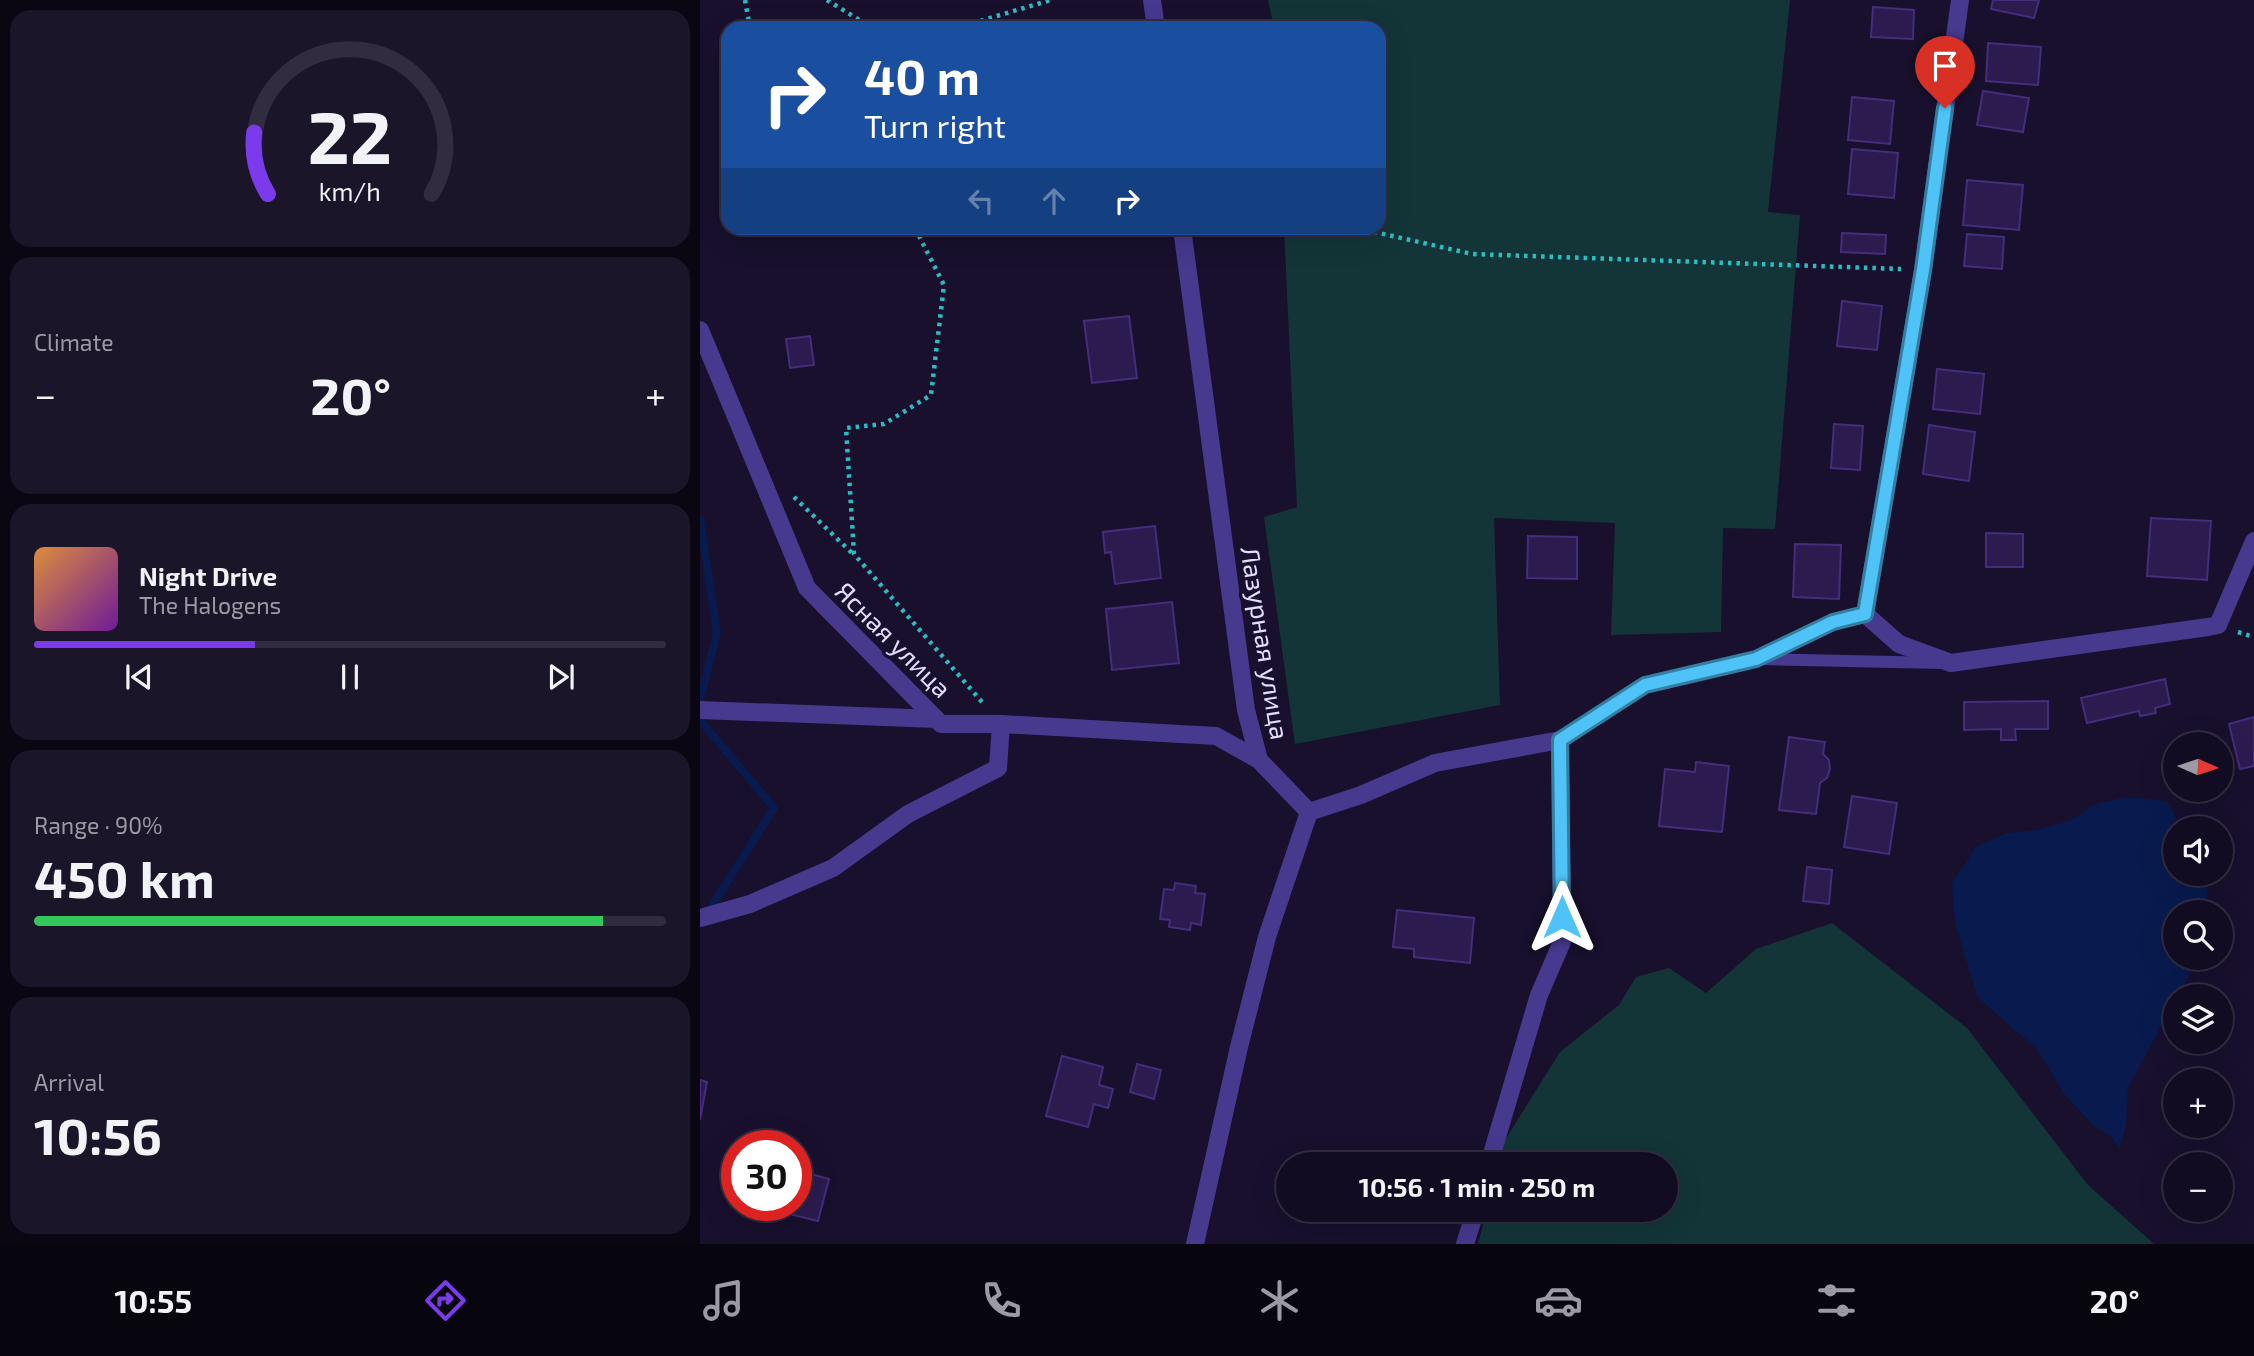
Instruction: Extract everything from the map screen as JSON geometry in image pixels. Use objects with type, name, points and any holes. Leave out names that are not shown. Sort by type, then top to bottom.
[{"type":"street","points":[[1152,0],[1155,21]]},
{"type":"street","points":[[1960,0],[1923,270],[1865,614],[1899,644],[1951,663],[2218,625],[2254,541]]},
{"type":"street","name":"Лазурная улица","points":[[1183,235],[1246,710],[1259,760],[1309,811]]},
{"type":"street","name":"Ясная улица","points":[[700,330],[807,588],[942,724],[1001,724],[1216,736],[1259,760]]},
{"type":"street","points":[[700,710],[936,719]]},
{"type":"street","points":[[700,918],[750,904],[834,869],[908,814],[998,768],[1001,724]]},
{"type":"street","points":[[1195,1244],[1239,1047],[1267,937],[1309,811],[1361,795],[1435,763],[1560,740],[1562,942],[1539,995],[1493,1152]]},
{"type":"street","points":[[1465,1244],[1472,1222]]},
{"type":"lane","points":[[1560,740],[1645,685],[1756,659],[1833,622],[1865,614]]},
{"type":"lane","points":[[1756,659],[1951,663]]},
{"type":"path","points":[[745,0],[749,21]]},
{"type":"path","points":[[827,0],[861,21]]},
{"type":"path","points":[[980,21],[1051,0]]},
{"type":"path","points":[[854,555],[846,428],[884,424],[931,395],[944,285],[919,235]]},
{"type":"path","points":[[1386,235],[1472,254],[1923,270]]},
{"type":"path","points":[[793,497],[854,555],[1001,724]]},
{"type":"green space","points":[[1268,0],[1790,0],[1768,212],[1800,215],[1775,529],[1723,528],[1721,632],[1611,635],[1615,523],[1494,518],[1500,705],[1295,744],[1264,517],[1297,507],[1284,235],[1386,235],[1386,21],[1272,21]]},
{"type":"green space","points":[[1832,923],[1967,1028],[2088,1185],[2154,1244],[1478,1244],[1484,1222],[1678,1222],[1678,1152],[1502,1152],[1505,1140],[1560,1052],[1619,1005],[1636,977],[1669,968],[1706,993],[1756,949]]},
{"type":"water","points":[[2125,797],[2168,802],[2175,816],[2163,816],[2163,886],[2206,886],[2208,900],[2163,900],[2163,970],[2192,970],[2184,984],[2163,984],[2163,1023],[2128,1088],[2126,1125],[2120,1148],[2111,1137],[2091,1123],[2065,1095],[2037,1049],[1978,998],[1955,924],[1952,883],[1977,846],[2007,833],[2038,830],[2071,820],[2093,805]]},
{"type":"building","points":[[1993,0],[2039,0],[2034,18],[1991,9]]},
{"type":"building","points":[[1873,7],[1914,10],[1913,39],[1871,37]]},
{"type":"building","points":[[1988,43],[2041,47],[2038,85],[1986,81]]},
{"type":"building","points":[[1983,91],[2029,98],[2023,132],[1977,125]]},
{"type":"building","points":[[1852,97],[1894,101],[1890,144],[1848,140]]},
{"type":"building","points":[[1852,149],[1898,153],[1894,198],[1848,194]]},
{"type":"building","points":[[1967,180],[2023,185],[2019,230],[1963,225]]},
{"type":"building","points":[[1842,233],[1886,235],[1885,254],[1841,252]]},
{"type":"building","points":[[1967,234],[2004,237],[2002,269],[1964,266]]},
{"type":"building","points":[[1842,301],[1882,306],[1877,350],[1837,346]]},
{"type":"building","points":[[1129,316],[1137,378],[1092,383],[1084,321]]},
{"type":"building","points":[[810,336],[814,365],[790,368],[786,339]]},
{"type":"building","points":[[1937,369],[1984,374],[1980,414],[1933,409]]},
{"type":"building","points":[[1834,424],[1863,426],[1860,470],[1831,468]]},
{"type":"building","points":[[1929,425],[1975,432],[1969,481],[1923,474]]},
{"type":"building","points":[[2151,518],[2211,521],[2207,580],[2147,576]]},
{"type":"building","points":[[1155,526],[1161,578],[1115,584],[1111,552],[1105,553],[1103,532]]},
{"type":"building","points":[[1986,533],[2023,534],[2023,567],[1986,567]]},
{"type":"building","points":[[1528,536],[1577,537],[1577,579],[1527,578]]},
{"type":"building","points":[[1795,544],[1841,545],[1839,599],[1793,597]]},
{"type":"building","points":[[1172,602],[1179,663],[1112,670],[1106,609]]},
{"type":"building","points":[[2165,679],[2170,704],[2155,708],[2156,713],[2140,716],[2139,711],[2087,723],[2081,698]]},
{"type":"building","points":[[2048,701],[2048,729],[2015,729],[2016,740],[2001,740],[2001,729],[1964,730],[1964,702]]},
{"type":"building","points":[[2254,717],[2254,766],[2240,769],[2229,724]]},
{"type":"building","points":[[1789,737],[1825,742],[1823,754],[1829,760],[1830,769],[1827,778],[1820,783],[1816,814],[1779,810]]},
{"type":"building","points":[[1696,762],[1729,766],[1722,832],[1659,826],[1665,769],[1695,772]]},
{"type":"building","points":[[1852,796],[1897,803],[1889,854],[1844,847]]},
{"type":"building","points":[[1807,867],[1832,870],[1829,904],[1803,901]]},
{"type":"building","points":[[1175,883],[1196,886],[1195,893],[1205,894],[1201,925],[1191,923],[1190,930],[1169,927],[1170,920],[1160,919],[1164,889],[1174,890]]},
{"type":"building","points":[[1397,910],[1474,918],[1470,963],[1414,957],[1414,949],[1393,947]]},
{"type":"building","points":[[1062,1056],[1103,1067],[1099,1085],[1113,1089],[1108,1108],[1094,1104],[1088,1127],[1046,1116]]},
{"type":"building","points":[[1137,1064],[1161,1070],[1154,1099],[1130,1092]]},
{"type":"building","points":[[700,1080],[707,1082],[700,1120]]},
{"type":"building","points":[[812,1174],[829,1179],[818,1221],[812,1220]]},
{"type":"waterway","points":[[700,519],[717,633],[700,700]]},
{"type":"waterway","points":[[700,720],[774,808],[707,914]]},
{"type":"route","points":[[1562,917],[1560,740],[1645,685],[1756,659],[1833,622],[1865,614],[1923,270],[1945,108]]}]
